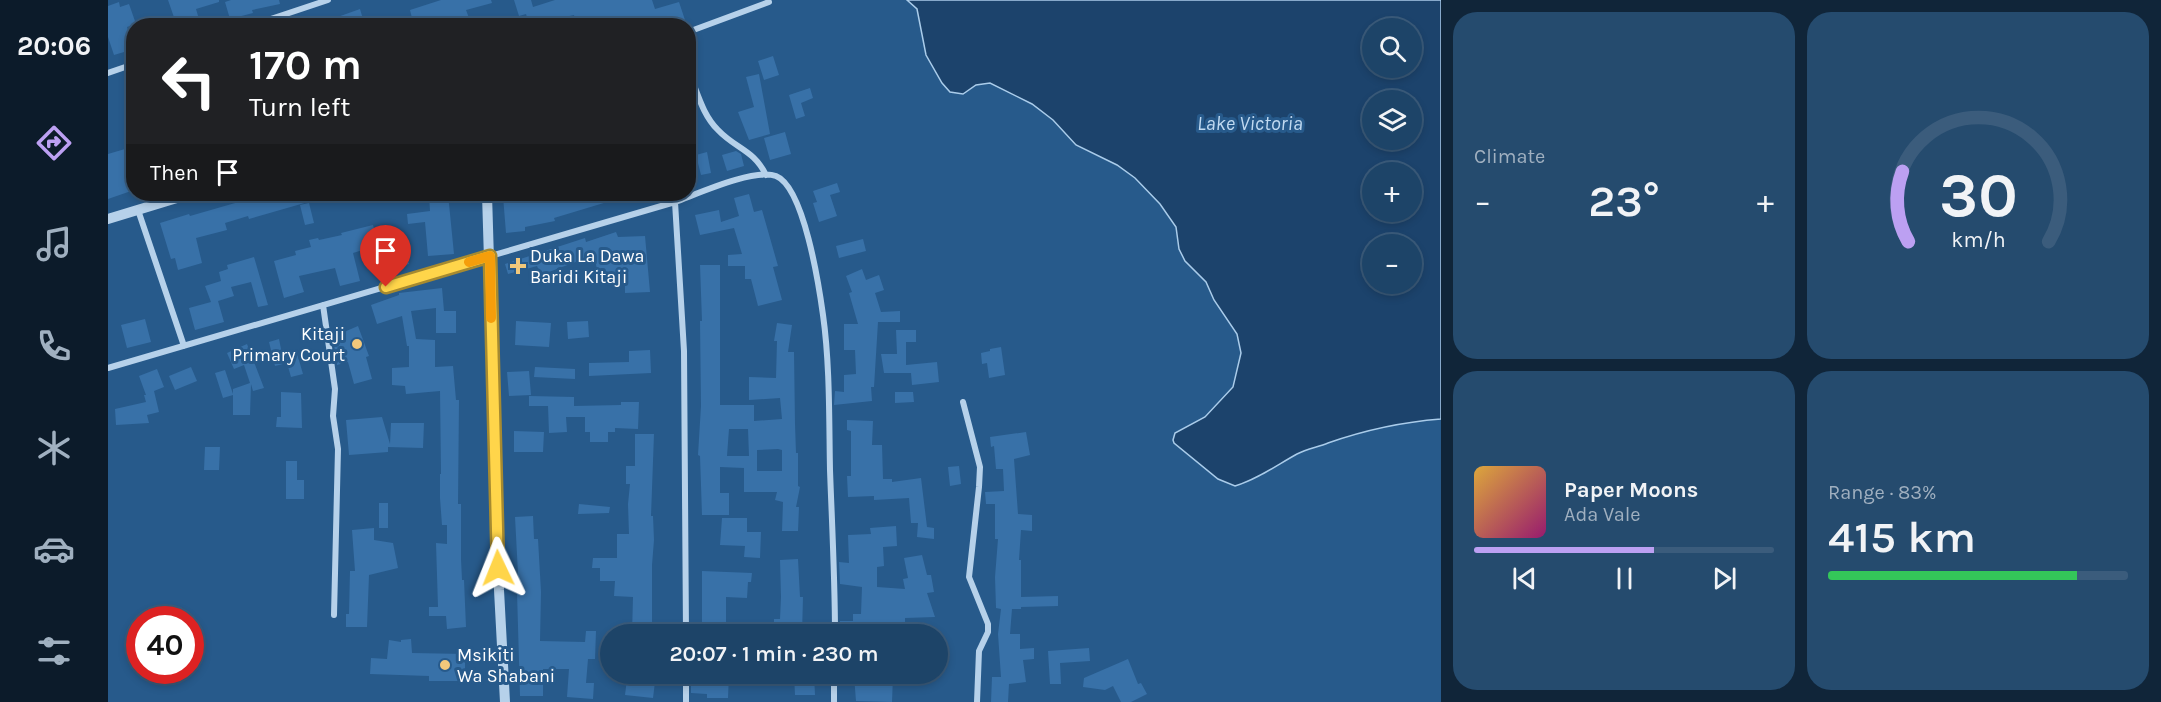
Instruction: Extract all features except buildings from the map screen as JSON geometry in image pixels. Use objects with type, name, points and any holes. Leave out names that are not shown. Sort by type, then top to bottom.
[{"type":"street","points":[[274,18],[328,0]]},
{"type":"street","points":[[696,29],[769,2]]},
{"type":"street","points":[[108,73],[126,67]]},
{"type":"street","points":[[696,89],[711,122],[732,143],[753,155],[760,162],[766,175]]},
{"type":"street","points":[[696,194],[722,184],[766,175],[777,177],[788,184],[807,234],[823,316],[829,415],[835,624]]},
{"type":"street","points":[[108,219],[167,201]]},
{"type":"street","points":[[487,201],[499,590],[505,702]]},
{"type":"street","points":[[108,368],[675,202],[684,351],[686,624]]},
{"type":"street","points":[[138,210],[184,346]]},
{"type":"street","points":[[323,305],[335,390],[333,416],[338,449],[334,615]]},
{"type":"street","points":[[963,402],[980,467],[969,577],[988,624],[988,632],[979,651],[977,702]]},
{"type":"street","points":[[686,684],[686,702]]},
{"type":"street","points":[[834,684],[834,702]]},
{"type":"water","name":"Lake Victoria","points":[[907,0],[1441,0],[1441,419],[1398,424],[1342,438],[1301,452],[1259,476],[1235,486],[1218,479],[1173,440],[1175,433],[1205,417],[1233,387],[1241,353],[1237,334],[1214,300],[1206,282],[1185,261],[1179,249],[1176,227],[1160,204],[1135,178],[1117,165],[1076,145],[1053,120],[1032,104],[990,83],[976,85],[963,94],[950,92],[942,83],[926,55],[917,9]]},
{"type":"slow traffic","points":[[469,262],[490,256],[491,318]]},
{"type":"place","name":"Duka La Dawa Baridi Kitaji","points":[[518,266]]},
{"type":"place","name":"Kitaji Primary Court","points":[[357,344]]},
{"type":"place","name":"Msikiti Wa Shabani","points":[[445,665]]},
{"type":"route","points":[[386,287],[490,256],[498,568]]}]
